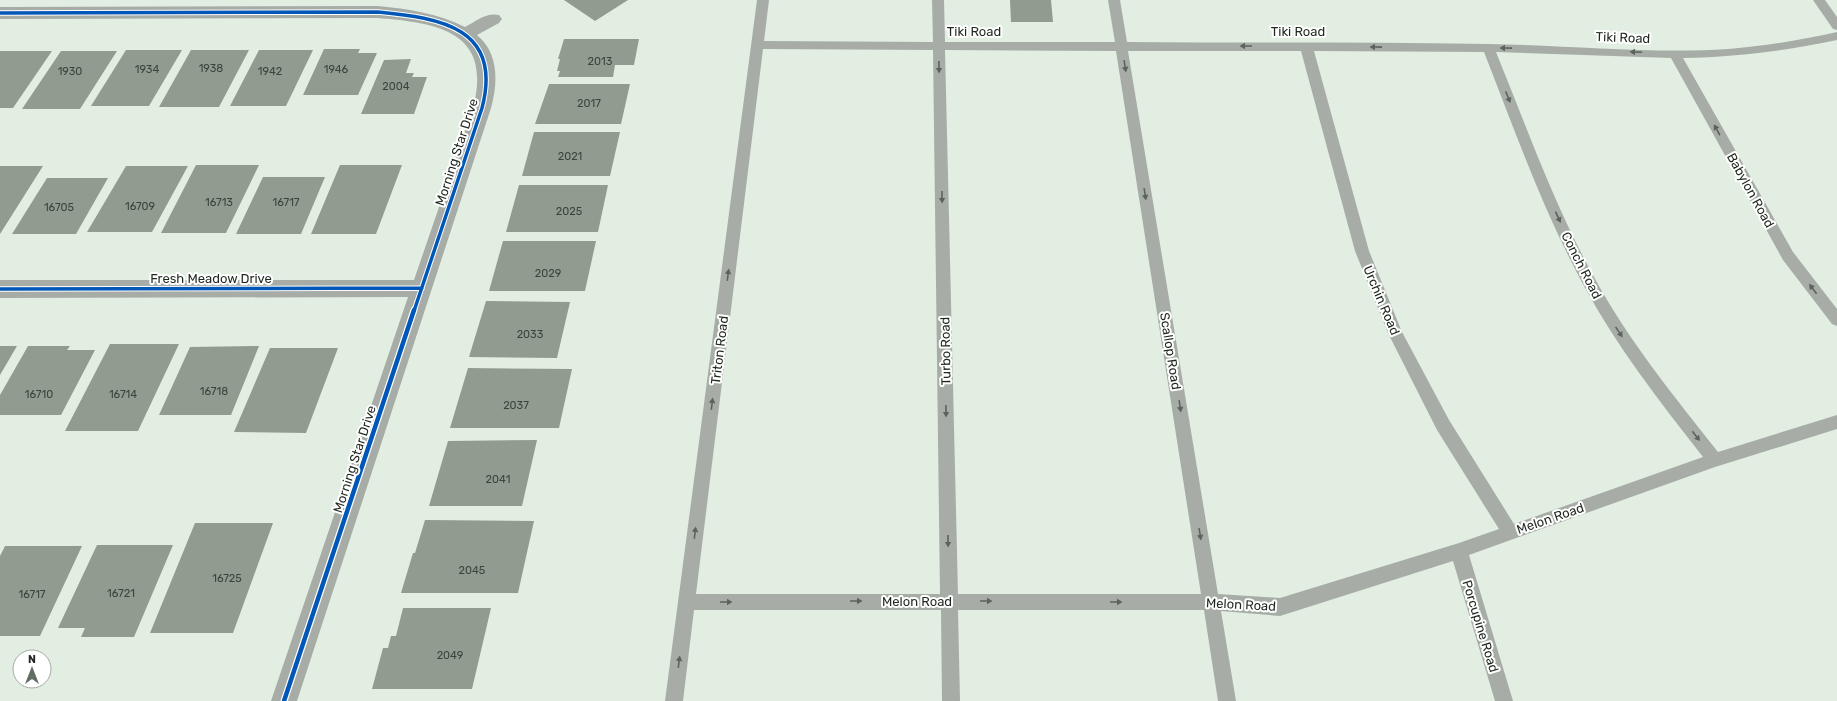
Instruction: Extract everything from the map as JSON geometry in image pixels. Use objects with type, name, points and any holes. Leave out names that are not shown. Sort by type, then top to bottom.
[{"type":"street","name":"Morning Star Drive","points":[[0,13],[378,12],[428,18],[448,25],[465,34],[476,45],[484,59],[487,73],[486,90],[482,108],[284,701]]},
{"type":"street","points":[[465,34],[493,19]]},
{"type":"street","name":"Fresh Meadow Drive","points":[[0,289],[422,288]]},
{"type":"lane","name":"Triton Road","points":[[674,701],[763,0]]},
{"type":"lane","name":"Turbo Road","points":[[938,0],[951,701]]},
{"type":"lane","name":"Scallop Road","points":[[1114,0],[1227,701]]},
{"type":"lane","points":[[1819,0],[1837,26]]},
{"type":"lane","name":"Tiki Road","points":[[757,45],[1306,46],[1488,48],[1675,54],[1760,50],[1790,46],[1837,36]]},
{"type":"lane","name":"Urchin Road","points":[[1306,46],[1362,251],[1395,333],[1443,425],[1510,532]]},
{"type":"lane","name":"Conch Road","points":[[1488,48],[1544,187],[1588,281],[1608,315],[1644,368],[1715,460]]},
{"type":"lane","name":"Babylon Road","points":[[1675,54],[1788,256],[1837,320]]},
{"type":"lane","name":"Melon Road","points":[[687,602],[1211,602],[1280,607],[1459,551],[1715,460],[1837,422]]},
{"type":"lane","name":"Porcupine Road","points":[[1459,551],[1504,701]]},
{"type":"building","points":[[564,0],[628,0],[595,21]]},
{"type":"building","points":[[1010,0],[1051,0],[1053,22],[1011,22]]},
{"type":"building","points":[[564,39],[639,39],[634,65],[615,65],[613,77],[558,77],[560,71],[557,71],[560,59],[558,59]]},
{"type":"building","points":[[324,49],[360,49],[358,53],[377,53],[358,95],[303,95]]},
{"type":"building","points":[[126,50],[182,50],[149,106],[91,106]]},
{"type":"building","points":[[191,50],[249,50],[219,107],[159,107]]},
{"type":"building","points":[[259,50],[313,50],[286,106],[230,106]]},
{"type":"building","points":[[0,51],[52,51],[13,108],[0,108]]},
{"type":"building","points":[[61,51],[117,51],[80,109],[22,109]]},
{"type":"building","points":[[411,59],[406,73],[414,73],[412,77],[427,77],[414,114],[361,114],[384,60]]},
{"type":"building","points":[[549,84],[630,84],[621,124],[535,124]]},
{"type":"building","points":[[534,132],[620,132],[610,176],[522,176]]},
{"type":"building","points":[[196,165],[259,165],[226,233],[161,233]]},
{"type":"building","points":[[340,165],[402,165],[376,234],[311,234]]},
{"type":"building","points":[[0,166],[43,166],[0,234]]},
{"type":"building","points":[[126,166],[188,166],[152,232],[87,232]]},
{"type":"building","points":[[263,177],[325,177],[301,234],[236,234]]},
{"type":"building","points":[[47,178],[108,178],[76,234],[12,234]]},
{"type":"building","points":[[519,185],[608,185],[598,232],[506,232]]},
{"type":"building","points":[[503,241],[596,241],[585,291],[489,291]]},
{"type":"building","points":[[486,301],[570,302],[557,358],[469,357]]},
{"type":"building","points":[[110,344],[179,344],[138,431],[65,431]]},
{"type":"building","points":[[0,346],[17,346],[0,375]]},
{"type":"building","points":[[28,346],[70,346],[67,350],[95,350],[61,415],[0,415],[0,395]]},
{"type":"building","points":[[259,346],[231,415],[159,415],[190,347]]},
{"type":"building","points":[[270,348],[338,348],[306,433],[234,432]]},
{"type":"building","points":[[468,368],[572,369],[559,428],[450,428]]},
{"type":"building","points":[[537,440],[522,506],[429,506],[448,441]]},
{"type":"building","points":[[425,520],[534,521],[518,593],[401,593]]},
{"type":"building","points":[[195,523],[273,523],[233,633],[150,633]]},
{"type":"building","points":[[97,545],[173,545],[134,637],[81,637],[85,628],[58,628]]},
{"type":"building","points":[[5,546],[82,546],[40,636],[0,636],[0,556]]},
{"type":"building","points":[[403,608],[491,608],[472,689],[372,689],[383,648],[388,648],[391,636],[396,636]]},
{"type":"cycle path","points":[[0,13],[394,13],[429,19],[462,32],[475,43],[483,57],[487,78],[482,108],[284,701]]},
{"type":"cycle path","points":[[0,289],[422,288]]}]
